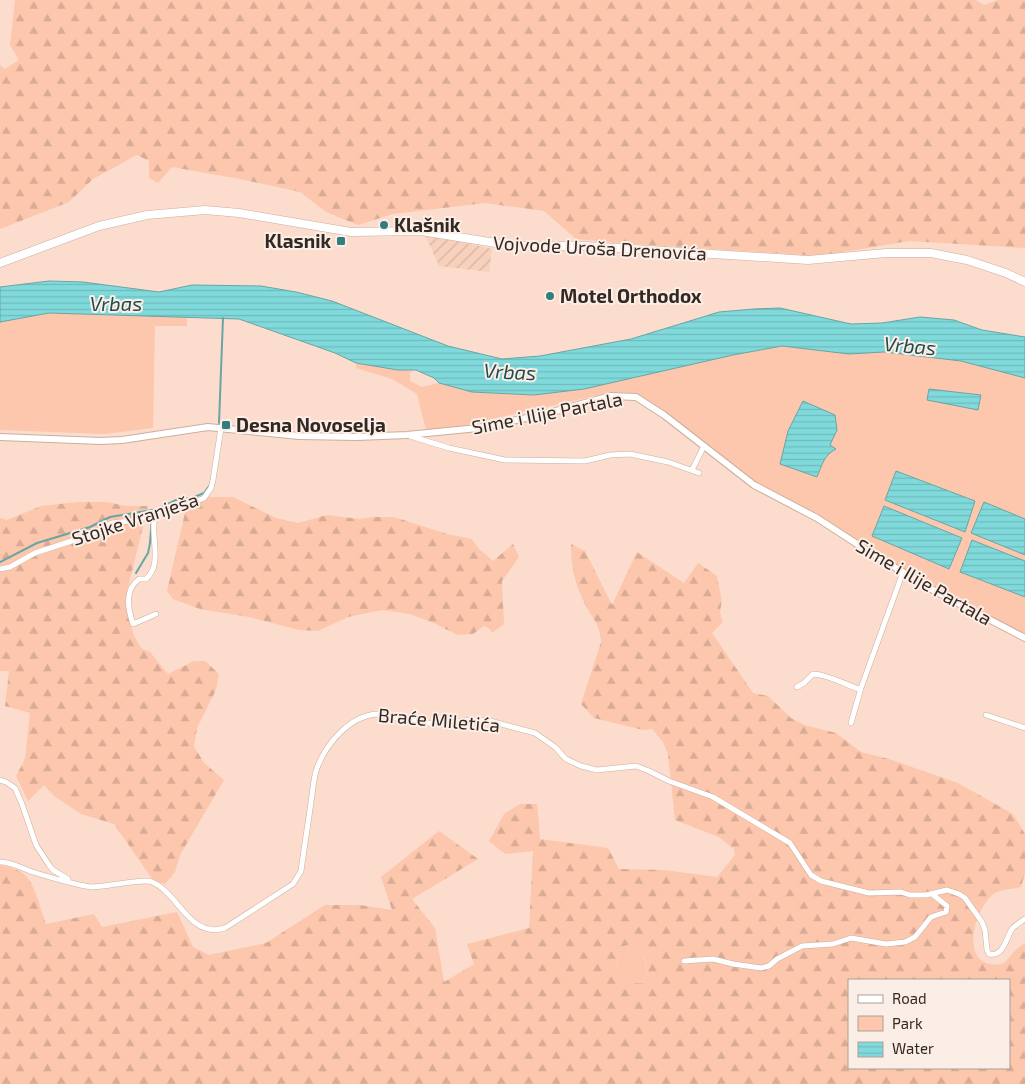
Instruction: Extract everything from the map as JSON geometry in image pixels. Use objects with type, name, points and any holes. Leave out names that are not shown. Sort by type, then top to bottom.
[{"type":"main road","name":"Vojvode Uroša Drenovića","points":[[0,264],[99,226],[147,216],[205,210],[239,213],[345,231],[415,230],[514,246],[607,247],[808,260],[886,253],[931,253],[967,260],[1006,273],[1025,282]]},
{"type":"street","name":"Sime i Ilije Partala","points":[[0,437],[101,441],[195,428],[221,428],[308,436],[408,435],[478,428],[541,415],[611,396],[636,397],[754,485],[817,518],[874,555],[945,596],[1025,638]]},
{"type":"street","name":"Stojke Vranješa","points":[[0,569],[10,567],[35,553],[90,534],[112,524],[139,520],[157,514],[181,502],[195,502],[204,498],[208,494],[213,480],[221,428]]},
{"type":"street","points":[[408,435],[449,448],[504,460],[584,461],[610,455],[630,454],[668,462],[699,473]]},
{"type":"street","points":[[692,470],[704,446]]},
{"type":"street","points":[[156,614],[133,624],[129,613],[128,601],[132,586],[139,579],[149,577],[152,568],[156,545],[153,523],[157,514]]},
{"type":"street","points":[[851,723],[861,688],[904,572]]},
{"type":"street","points":[[797,687],[813,674],[820,674],[859,689],[861,688]]},
{"type":"street","name":"Braće Miletića","points":[[75,883],[93,887],[152,881],[167,893],[181,910],[203,927],[213,931],[232,925],[298,879],[301,871],[314,778],[320,762],[336,738],[354,720],[369,714],[377,714],[433,724],[473,720],[488,721],[535,733],[555,747],[566,759],[581,766],[597,770],[636,766],[669,781],[713,797],[790,843],[811,875],[821,881],[869,893],[901,892],[910,895],[932,894],[947,890],[959,894],[965,898],[982,922],[985,930],[987,950],[992,955],[1000,952],[1013,928],[1025,919]]},
{"type":"street","points":[[986,715],[1025,728]]},
{"type":"street","points":[[0,780],[15,788],[36,844],[48,865],[75,883]]},
{"type":"street","points":[[0,862],[14,864],[34,872],[75,883]]},
{"type":"street","points":[[684,961],[713,959],[758,969],[765,968],[777,958],[802,946],[833,944],[851,938],[886,944],[905,942],[915,937],[932,917],[946,912],[947,906],[932,894]]},
{"type":"shaded area","points":[[424,233],[492,249],[489,272],[439,266]]},
{"type":"green space","points":[[15,0],[976,0],[984,5],[998,0],[1025,0],[1025,248],[909,241],[820,256],[617,243],[576,239],[544,211],[485,203],[393,214],[358,225],[326,212],[300,192],[240,179],[172,167],[158,183],[149,178],[149,161],[137,155],[93,179],[69,202],[0,229],[0,65],[5,69],[19,60],[10,45]]},
{"type":"green space","points":[[49,313],[127,316],[155,315],[187,318],[187,326],[155,326],[153,428],[105,434],[0,430],[0,322]]},
{"type":"green space","points":[[782,346],[849,354],[883,352],[961,361],[1025,378],[1025,638],[979,615],[830,526],[754,485],[636,394],[613,392],[462,426],[426,430],[417,394],[392,379],[356,368],[356,363],[413,371],[410,373],[410,381],[422,387],[439,383],[472,392],[511,394],[584,389],[733,355]]},
{"type":"green space","points":[[210,497],[233,497],[276,518],[298,523],[327,515],[359,519],[394,517],[447,534],[472,539],[478,548],[493,561],[513,544],[519,557],[502,581],[504,624],[492,633],[490,629],[484,626],[473,634],[457,635],[434,623],[410,614],[382,610],[348,617],[318,631],[299,630],[249,617],[200,609],[173,599],[167,591],[187,504],[195,504]]},
{"type":"green space","points":[[78,502],[107,502],[126,506],[148,506],[125,600],[134,636],[142,649],[150,652],[168,674],[194,661],[205,661],[219,674],[216,690],[197,728],[194,746],[204,763],[224,780],[180,855],[175,872],[165,884],[153,880],[114,824],[81,814],[54,796],[44,785],[28,801],[16,776],[25,759],[30,713],[5,706],[9,671],[0,671],[0,518],[7,520],[41,506]]},
{"type":"green space","points":[[571,544],[585,551],[612,605],[637,552],[684,583],[698,563],[717,576],[721,601],[720,615],[723,622],[712,633],[753,693],[768,696],[791,718],[804,725],[836,733],[861,752],[889,759],[958,783],[1013,814],[1025,834],[1025,873],[1021,887],[995,893],[988,899],[977,919],[973,943],[975,952],[981,960],[996,965],[1005,962],[1025,943],[1025,1084],[0,1084],[0,865],[26,876],[35,892],[46,924],[94,914],[102,927],[177,912],[193,947],[209,955],[266,943],[325,905],[360,905],[392,910],[381,877],[439,831],[478,859],[412,899],[435,928],[444,982],[474,964],[467,944],[529,928],[533,851],[505,854],[489,841],[504,814],[520,804],[537,804],[540,839],[608,848],[619,869],[664,870],[717,877],[735,855],[734,849],[719,837],[675,820],[668,754],[663,742],[652,729],[643,730],[594,718],[581,704],[601,642],[601,636],[577,586],[572,565]],"holes":[[[631,944],[640,952],[647,966],[646,977],[644,983],[634,983],[624,976],[616,965],[618,951],[624,946]]]},
{"type":"green space","points":[[631,944],[640,952],[645,961],[647,971],[644,983],[630,981],[616,965],[618,951],[624,946]]},
{"type":"water","name":"Vrbas","points":[[49,281],[83,282],[159,292],[192,285],[261,286],[296,292],[332,301],[448,346],[502,359],[540,356],[631,339],[719,312],[780,308],[851,324],[882,323],[920,317],[954,320],[982,330],[1025,337],[1025,378],[961,361],[884,352],[849,354],[782,346],[733,355],[584,389],[534,395],[472,392],[439,383],[434,378],[416,370],[398,370],[356,363],[335,353],[239,319],[49,313],[0,322],[0,287]]},
{"type":"water","points":[[929,389],[981,395],[978,410],[927,400]]},
{"type":"water","points":[[803,401],[835,415],[837,430],[830,445],[836,449],[826,457],[817,477],[780,464],[788,431]]},
{"type":"water","points":[[896,471],[975,501],[965,532],[885,500]]},
{"type":"water","points":[[984,502],[1025,519],[1025,555],[971,533]]},
{"type":"water","points":[[884,506],[962,538],[949,569],[872,536]]},
{"type":"water","points":[[972,540],[1025,561],[1025,597],[960,572]]},
{"type":"waterway","points":[[219,423],[223,318]]},
{"type":"waterway","points":[[0,562],[37,543],[90,527],[110,517],[158,509],[176,500],[192,498],[204,493],[209,486]]},
{"type":"waterway","points":[[136,573],[148,553],[152,517]]},
{"type":"place","name":"Klašnik","points":[[384,225]]},
{"type":"place","name":"Klasnik","points":[[341,241]]},
{"type":"place","name":"Motel Orthodox","points":[[550,296]]},
{"type":"place","name":"Desna Novoselja","points":[[226,425]]}]
